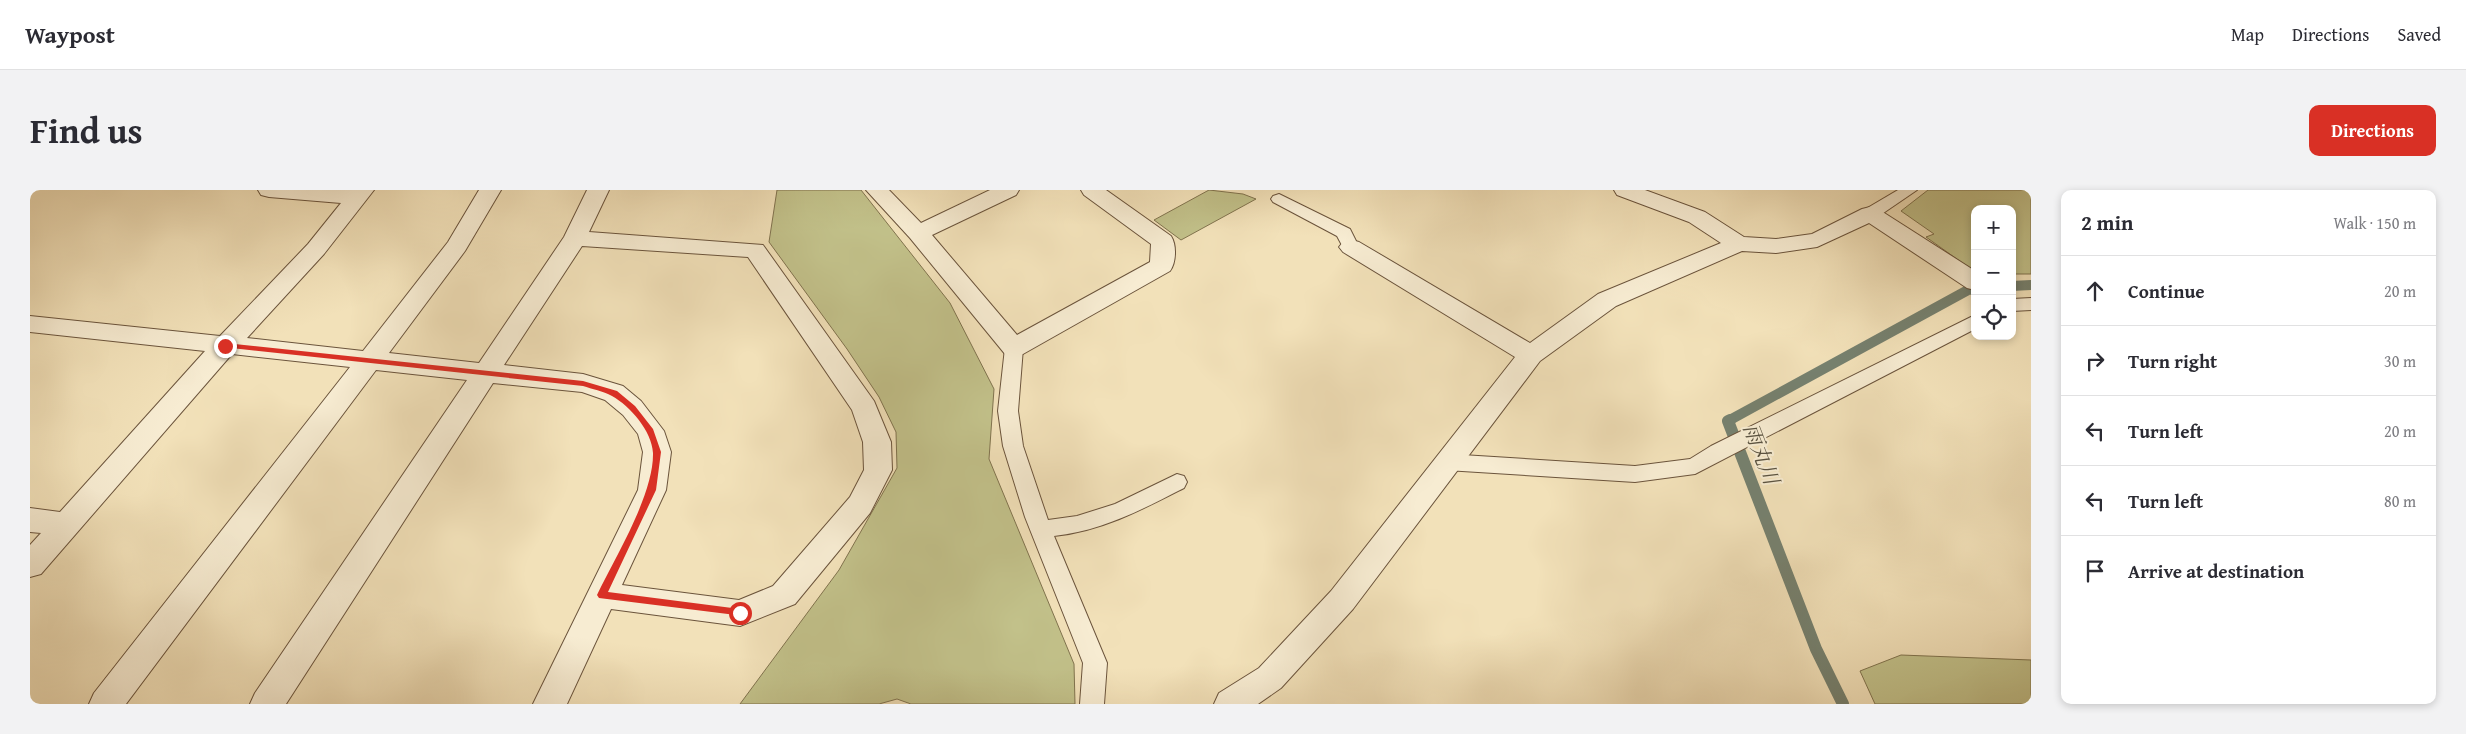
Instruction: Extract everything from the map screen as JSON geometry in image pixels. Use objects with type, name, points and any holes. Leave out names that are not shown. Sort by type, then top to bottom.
[{"type":"street","points":[[269,190],[360,194]]},
{"type":"street","points":[[106,704],[457,246],[490,190]]},
{"type":"street","points":[[267,704],[575,238],[598,190]]},
{"type":"street","points":[[877,190],[918,233],[1014,348],[1162,266],[1163,241],[1092,190]]},
{"type":"street","points":[[918,233],[1008,190]]},
{"type":"street","points":[[1625,190],[1697,217],[1740,244]]},
{"type":"street","points":[[30,565],[225,346],[316,249],[360,194]]},
{"type":"street","points":[[1231,704],[1270,678],[1342,600],[1446,462],[1531,355],[1607,300],[1740,244],[1776,246],[1817,240],[1870,214],[1971,280]]},
{"type":"street","points":[[575,238],[755,250],[865,408],[877,442],[878,470],[860,505],[784,595],[740,613],[602,595]]},
{"type":"street","points":[[1351,247],[1531,355]]},
{"type":"street","points":[[30,324],[583,383],[614,393],[632,408],[650,431],[657,452],[652,490],[550,704]]},
{"type":"street","points":[[30,520],[66,524]]},
{"type":"lane","points":[[1870,214],[1908,190]]},
{"type":"lane","points":[[1279,199],[1344,233],[1351,247]]},
{"type":"lane","points":[[2016,305],[2031,304]]},
{"type":"lane","points":[[1446,462],[1635,474],[1696,466],[1718,450],[1971,323]]},
{"type":"lane","points":[[1014,348],[1008,411],[1013,446],[1042,529],[1095,663],[1092,704]]},
{"type":"lane","points":[[1042,529],[1077,525],[1122,510],[1177,482]]},
{"type":"shaded area","points":[[777,190],[861,190],[950,303],[994,389],[989,459],[1074,664],[1075,704],[911,704],[897,699],[879,704],[740,704],[839,570],[897,468],[896,432],[879,397],[847,349],[769,242]]},
{"type":"shaded area","points":[[1209,190],[1243,194],[1256,199],[1181,240],[1154,220]]},
{"type":"shaded area","points":[[1928,190],[2026,190],[2031,194],[2031,274],[2016,274],[2016,205],[1971,205],[1971,269],[1926,237],[1934,234],[1901,211]]},
{"type":"shaded area","points":[[1901,655],[2031,660],[2031,704],[1875,704],[1860,671]]},
{"type":"waterway","name":"雨丸川","points":[[2016,286],[2031,285]]},
{"type":"waterway","name":"雨丸川","points":[[1728,421],[1971,290]]},
{"type":"waterway","name":"雨丸川","points":[[1728,421],[1816,649],[1843,704]]},
{"type":"route","points":[[225,346],[583,383],[614,393],[632,408],[650,431],[657,452],[652,490],[602,595],[740,613]]}]
